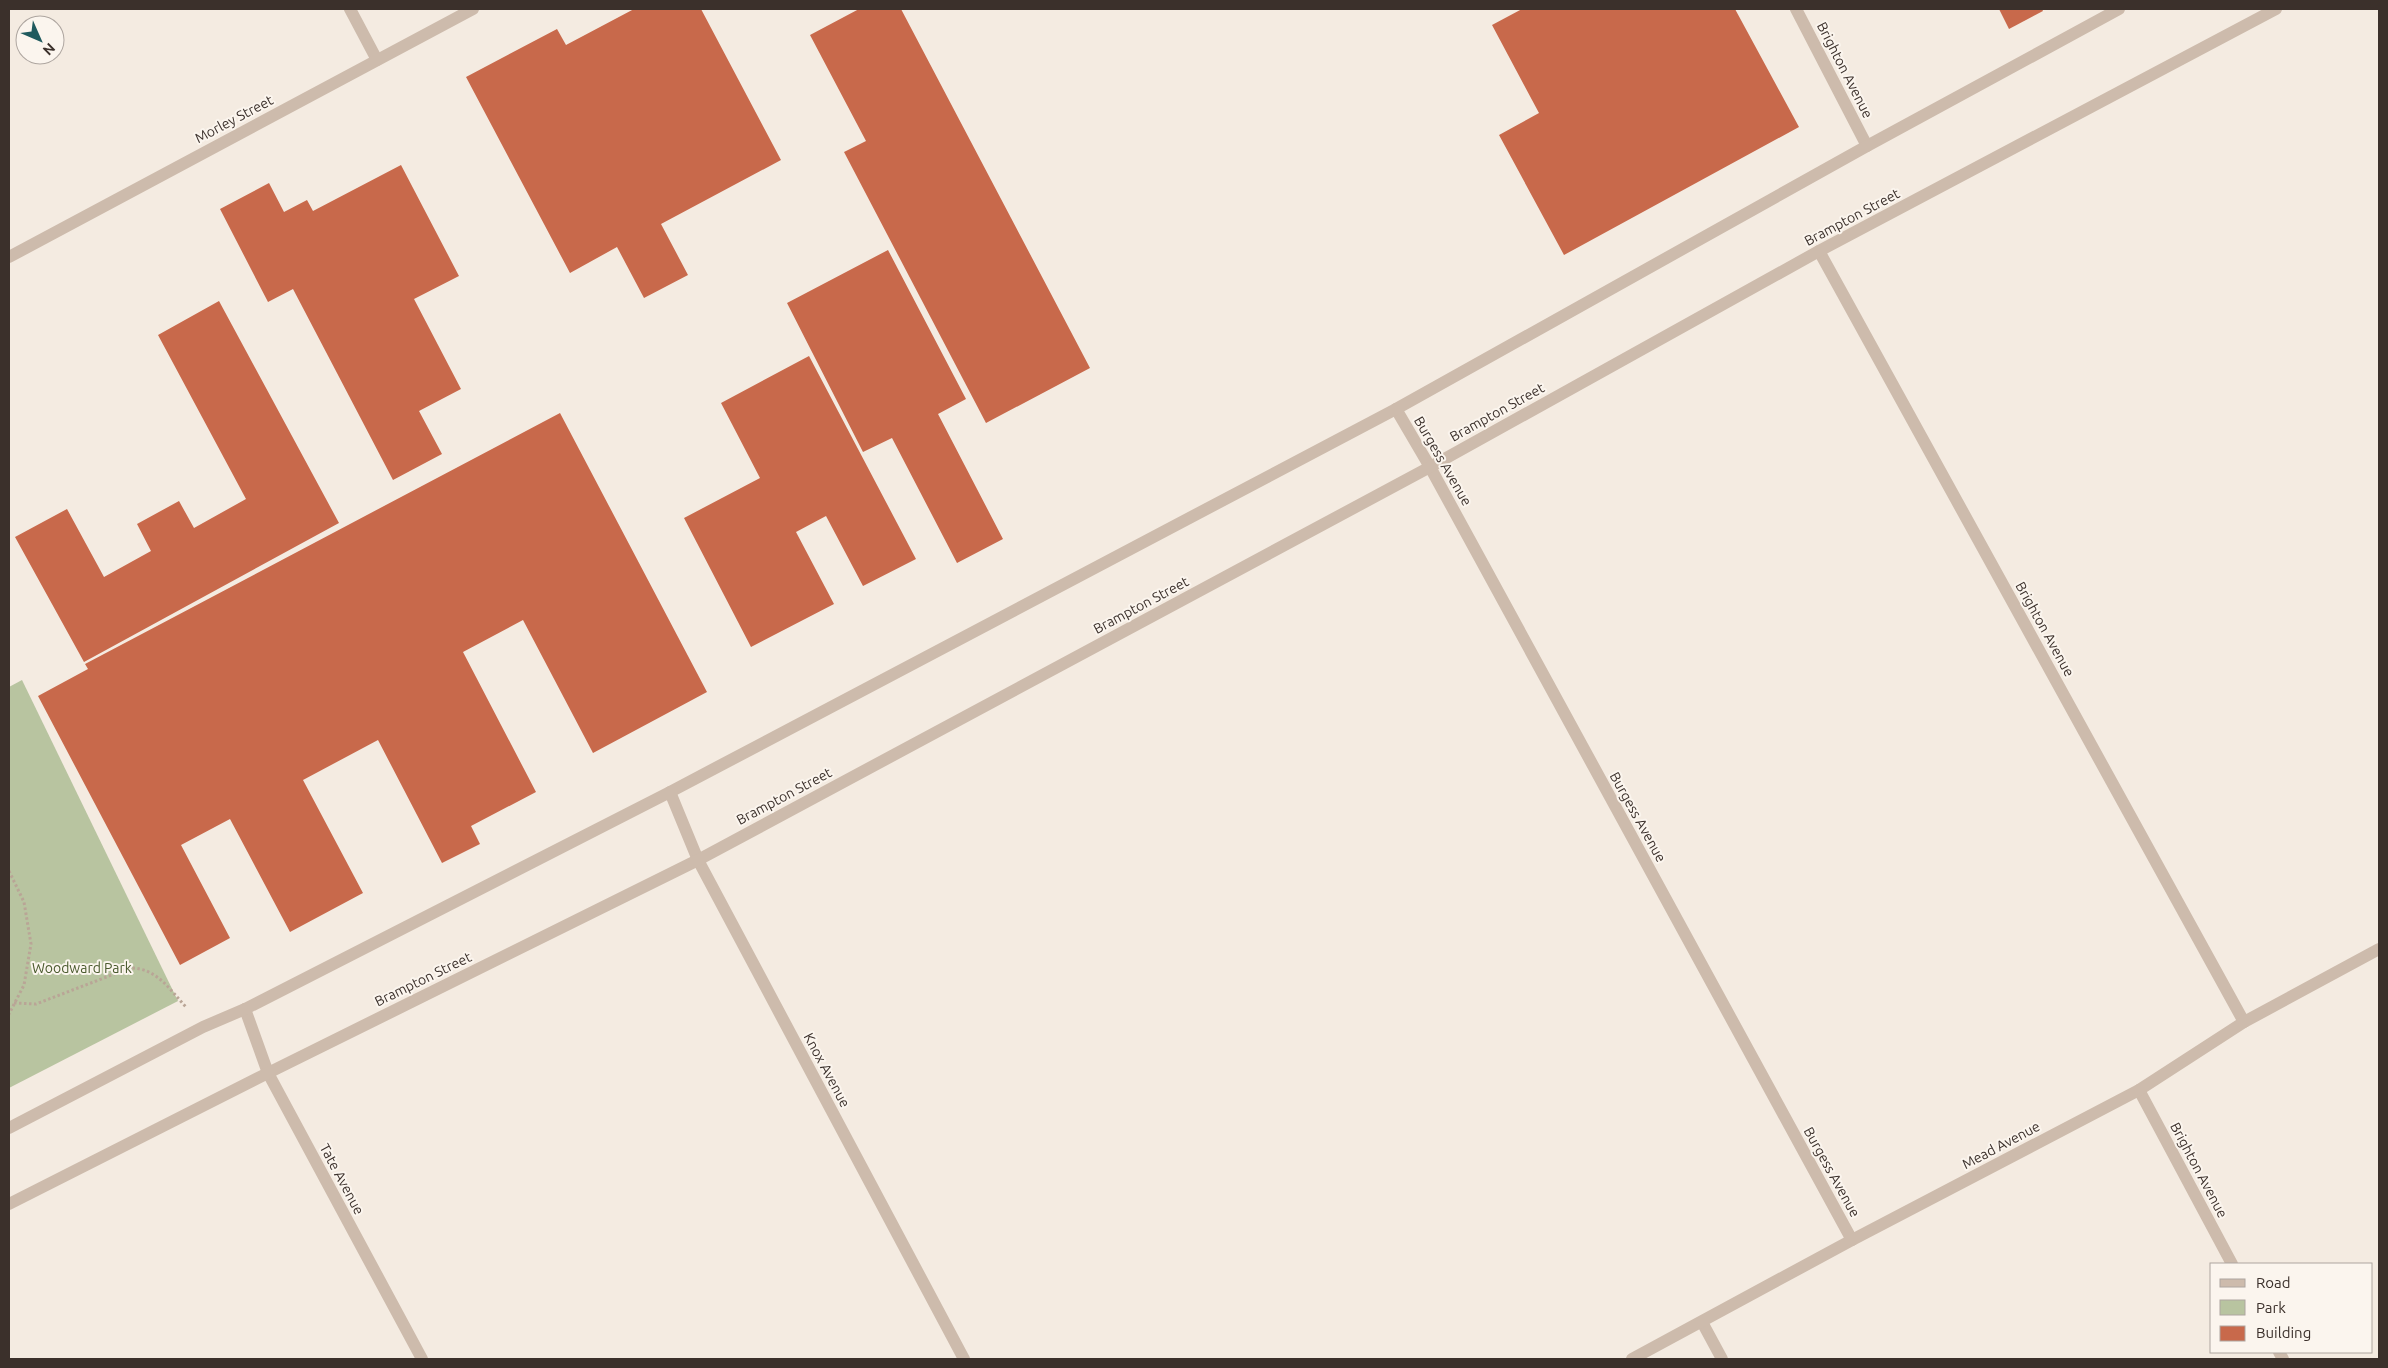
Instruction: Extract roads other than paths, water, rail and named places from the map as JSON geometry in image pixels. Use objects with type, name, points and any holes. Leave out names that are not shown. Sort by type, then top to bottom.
[{"type":"street","points":[[350,9],[377,60]]},
{"type":"street","name":"Morley Street","points":[[9,257],[473,9]]},
{"type":"street","name":"Brighton Avenue","points":[[1796,9],[1867,146]]},
{"type":"street","points":[[9,1128],[203,1027],[244,1009],[670,792],[1396,409],[1867,146],[2119,9]]},
{"type":"street","name":"Brampton Street","points":[[9,1204],[268,1072],[698,860],[1430,467],[1819,251],[2276,9]]},
{"type":"street","name":"Brighton Avenue","points":[[1819,251],[2244,1022]]},
{"type":"street","name":"Burgess Avenue","points":[[1396,409],[1430,467],[1852,1240]]},
{"type":"street","name":"Knox Avenue","points":[[670,792],[698,860],[964,1359]]},
{"type":"street","name":"Mead Avenue","points":[[1632,1359],[1852,1240],[2139,1090],[2244,1022],[2379,949]]},
{"type":"street","name":"Tate Avenue","points":[[244,1009],[268,1072],[422,1359]]},
{"type":"street","name":"Brighton Avenue","points":[[2139,1090],[2231,1263]]},
{"type":"street","points":[[1702,1322],[1722,1359]]},
{"type":"park label","name":"Woodward Park","points":[[82,968]]}]
